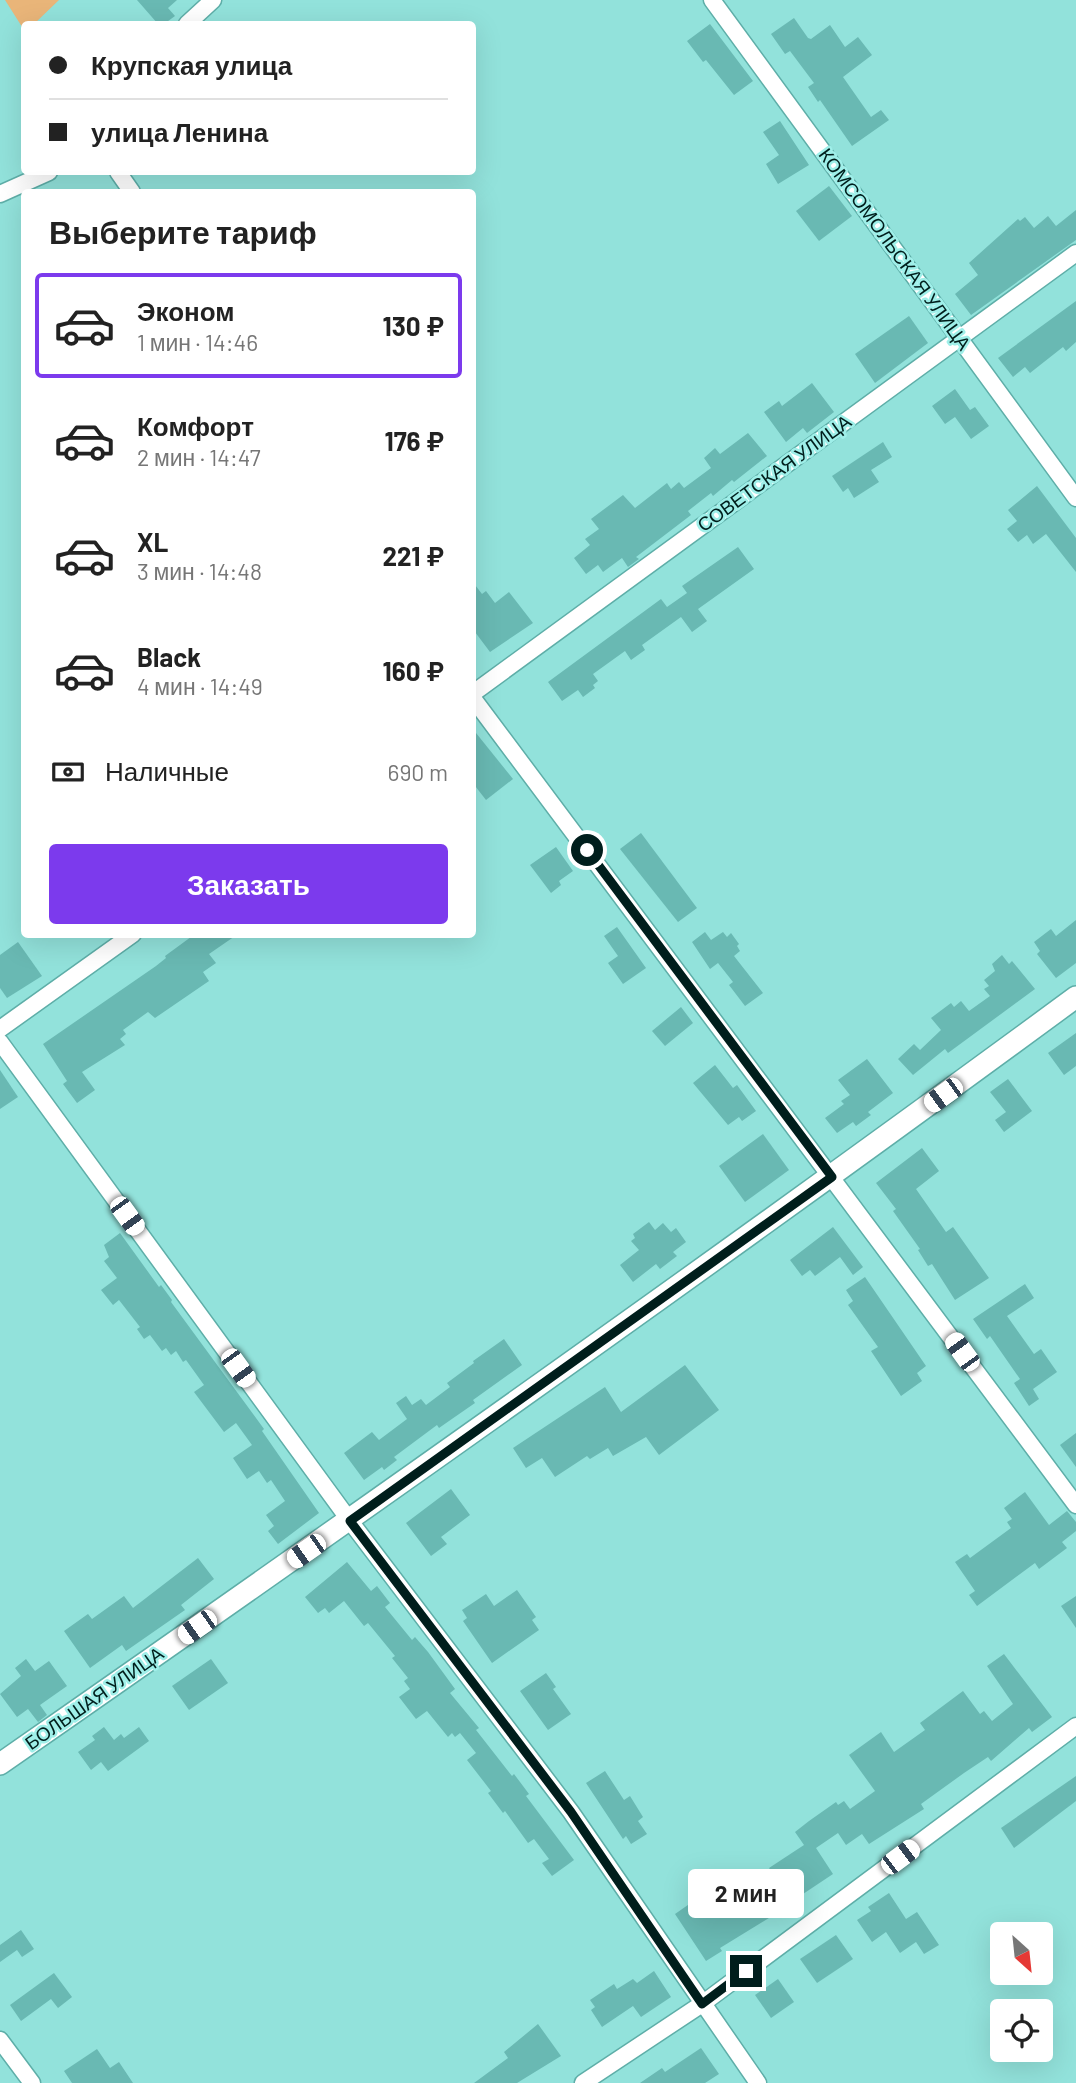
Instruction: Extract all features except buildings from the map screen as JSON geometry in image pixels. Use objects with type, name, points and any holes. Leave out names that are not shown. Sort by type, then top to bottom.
[{"type":"street","points":[[190,21],[213,0]]},
{"type":"street","name":"КОМСОМОЛЬСКАЯ УЛИЦА","points":[[712,0],[1076,498]]},
{"type":"street","points":[[0,194],[42,175]]},
{"type":"street","name":"СОВЕТСКАЯ УЛИЦА","points":[[476,692],[1076,253]]},
{"type":"street","points":[[476,700],[1076,1505]]},
{"type":"street","points":[[0,1029],[128,938]]},
{"type":"street","name":"БОЛЬШАЯ УЛИЦА","points":[[0,1764],[350,1521],[832,1177],[1076,997]]},
{"type":"street","points":[[0,1042],[350,1521],[571,1812],[758,2083]]},
{"type":"street","points":[[583,2083],[702,2004],[1076,1726]]},
{"type":"street","points":[[0,2040],[32,2083]]},
{"type":"shaded area","points":[[5,0],[59,0],[37,21],[21,21],[21,25]]},
{"type":"route","points":[[587,850],[832,1177],[350,1521],[571,1812],[702,2004],[746,1971]]}]
